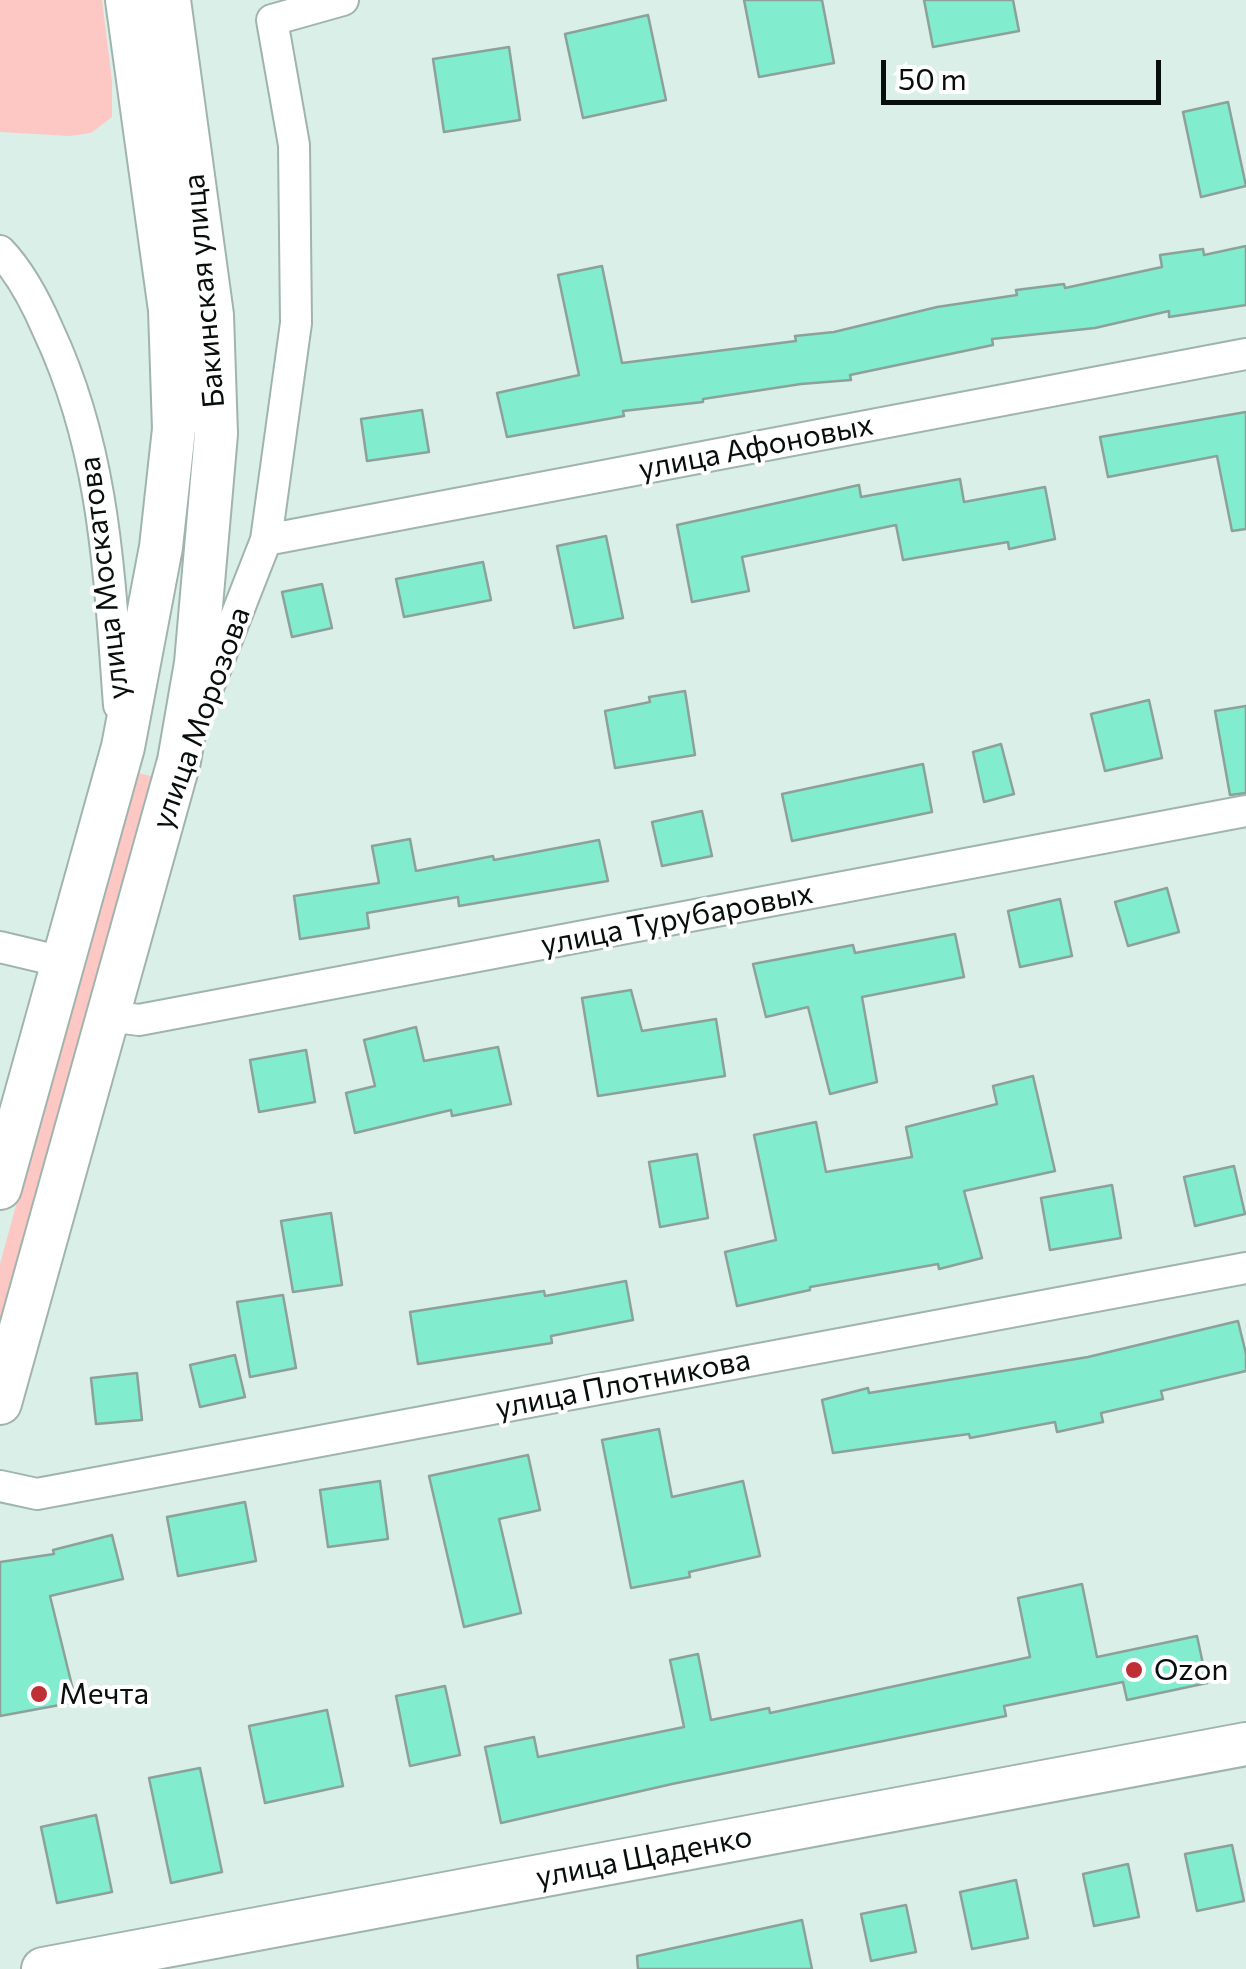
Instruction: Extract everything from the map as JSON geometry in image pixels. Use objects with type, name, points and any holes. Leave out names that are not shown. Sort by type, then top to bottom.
[{"type":"main road","name":"Бакинская улица","points":[[122,747],[161,547],[174,429],[170,310],[127,0]]},
{"type":"main road","name":"Бакинская улица","points":[[169,0],[212,315],[216,434],[196,663],[180,761]]},
{"type":"main road","name":"улица Морозова","points":[[0,1188],[122,747]]},
{"type":"main road","name":"улица Морозова","points":[[0,1402],[180,761]]},
{"type":"main road","name":"улица Щаденко","points":[[42,1969],[1246,1744]]},
{"type":"street","name":"улица Морозова","points":[[180,761],[266,540],[296,323],[294,145],[272,20],[342,0]]},
{"type":"street","name":"улица Москатова","points":[[0,252],[35,302],[61,356],[84,422],[100,491],[122,747]]},
{"type":"street","name":"улица Афоновых","points":[[266,540],[1246,354]]},
{"type":"street","name":"улица Турубаровых","points":[[108,1016],[139,1020],[1246,811]]},
{"type":"street","points":[[0,947],[63,962]]},
{"type":"street","name":"улица Плотникова","points":[[0,1486],[37,1494],[1246,1268]]},
{"type":"shaded area","points":[[0,0],[102,0],[112,81],[112,117],[91,133],[70,136],[0,132]]},
{"type":"shaded area","points":[[135,772],[154,777],[0,1340],[0,1264]]},
{"type":"building","points":[[744,0],[822,0],[834,63],[759,77]]},
{"type":"building","points":[[924,0],[1013,0],[1019,31],[933,47]]},
{"type":"building","points":[[648,15],[666,100],[583,118],[565,34]]},
{"type":"building","points":[[509,47],[520,120],[444,132],[433,59]]},
{"type":"building","points":[[1228,102],[1246,186],[1201,197],[1183,112]]},
{"type":"building","points":[[1246,246],[1246,305],[1169,317],[1169,311],[1095,328],[992,339],[993,345],[850,375],[851,380],[623,411],[624,416],[507,437],[497,393],[579,375],[558,275],[602,266],[622,363],[796,341],[795,336],[834,332],[937,307],[1017,295],[1016,290],[1064,284],[1065,288],[1162,267],[1160,255],[1203,249],[1204,255]]},
{"type":"building","points":[[422,410],[429,452],[367,461],[361,419]]},
{"type":"building","points":[[1246,412],[1246,529],[1232,531],[1217,456],[1108,477],[1100,437]]},
{"type":"building","points":[[960,479],[964,502],[1045,487],[1055,539],[1009,549],[1008,542],[903,560],[896,525],[742,557],[749,591],[692,602],[677,525],[859,485],[861,497]]},
{"type":"building","points":[[606,536],[623,618],[574,628],[557,546]]},
{"type":"building","points":[[483,562],[491,600],[404,617],[396,579]]},
{"type":"building","points":[[322,584],[332,628],[292,637],[282,592]]},
{"type":"building","points":[[685,691],[695,755],[615,768],[605,711]]},
{"type":"building","points":[[1149,700],[1162,758],[1105,771],[1091,714]]},
{"type":"building","points":[[1246,706],[1246,793],[1230,795],[1215,711]]},
{"type":"building","points":[[1001,744],[1014,794],[984,802],[973,752]]},
{"type":"building","points":[[923,764],[932,812],[792,841],[782,794]]},
{"type":"building","points":[[702,811],[712,856],[662,866],[652,822]]},
{"type":"building","points":[[410,839],[416,871],[599,840],[608,881],[459,906],[458,897],[367,913],[369,928],[300,939],[294,896],[379,883],[372,846]]},
{"type":"building","points":[[1167,888],[1179,932],[1128,946],[1115,902]]},
{"type":"building","points":[[1060,899],[1072,956],[1020,967],[1008,911]]},
{"type":"building","points":[[955,934],[964,977],[862,997],[877,1082],[830,1094],[808,1007],[766,1017],[753,964],[853,945],[855,953]]},
{"type":"building","points":[[631,990],[642,1031],[716,1019],[725,1076],[598,1096],[582,998]]},
{"type":"building","points":[[416,1027],[424,1061],[498,1047],[511,1104],[452,1116],[451,1110],[355,1133],[346,1093],[375,1086],[364,1040]]},
{"type":"building","points":[[306,1050],[315,1102],[259,1112],[250,1060]]},
{"type":"building","points":[[1033,1076],[1055,1171],[964,1191],[982,1258],[939,1269],[938,1264],[810,1287],[737,1306],[725,1252],[776,1240],[754,1135],[816,1122],[826,1172],[912,1157],[906,1127],[997,1104],[993,1086]]},
{"type":"building","points":[[697,1154],[708,1218],[660,1227],[649,1162]]},
{"type":"building","points":[[1234,1166],[1245,1214],[1195,1226],[1184,1177]]},
{"type":"building","points":[[1112,1185],[1121,1238],[1050,1250],[1041,1198]]},
{"type":"building","points":[[331,1213],[342,1285],[293,1292],[281,1221]]},
{"type":"building","points":[[626,1281],[633,1320],[551,1336],[552,1343],[418,1364],[410,1312],[544,1291],[545,1296]]},
{"type":"building","points":[[283,1295],[296,1368],[250,1377],[237,1302]]},
{"type":"building","points":[[1238,1321],[1246,1371],[1161,1391],[1163,1399],[1101,1413],[1103,1422],[1057,1432],[1055,1422],[970,1438],[969,1434],[833,1453],[822,1400],[868,1388],[869,1393],[1088,1357]]},
{"type":"building","points":[[235,1355],[245,1397],[200,1407],[190,1365]]},
{"type":"building","points":[[137,1373],[142,1420],[96,1424],[91,1378]]},
{"type":"building","points":[[659,1429],[672,1497],[743,1481],[760,1556],[689,1572],[690,1577],[631,1588],[602,1440]]},
{"type":"building","points":[[528,1455],[540,1510],[499,1519],[521,1613],[464,1627],[429,1476]]},
{"type":"building","points":[[380,1481],[388,1539],[328,1547],[320,1490]]},
{"type":"building","points":[[245,1502],[256,1561],[178,1576],[167,1517]]},
{"type":"building","points":[[112,1535],[123,1579],[50,1596],[76,1702],[0,1716],[0,1562],[54,1554],[53,1550]]},
{"type":"building","points":[[1082,1584],[1097,1657],[1197,1636],[1207,1683],[1127,1700],[1123,1682],[1004,1706],[1006,1716],[501,1823],[485,1747],[534,1737],[538,1757],[684,1727],[670,1660],[698,1654],[711,1720],[769,1708],[770,1713],[1030,1657],[1018,1598]]},
{"type":"building","points":[[445,1686],[460,1755],[410,1766],[396,1696]]},
{"type":"building","points":[[327,1710],[343,1786],[265,1803],[249,1726]]},
{"type":"building","points":[[200,1768],[222,1872],[171,1883],[149,1778]]},
{"type":"building","points":[[96,1815],[112,1892],[57,1903],[41,1827]]},
{"type":"building","points":[[1232,1845],[1244,1901],[1197,1911],[1185,1854]]},
{"type":"building","points":[[1128,1864],[1139,1917],[1094,1926],[1083,1874]]},
{"type":"building","points":[[1016,1880],[1028,1938],[972,1949],[960,1892]]},
{"type":"building","points":[[906,1905],[916,1952],[871,1961],[861,1914]]},
{"type":"building","points":[[802,1920],[812,1969],[638,1969],[637,1956]]},
{"type":"place","name":"Ozon","points":[[1134,1670]]},
{"type":"place","name":"Мечта","points":[[39,1694]]}]
